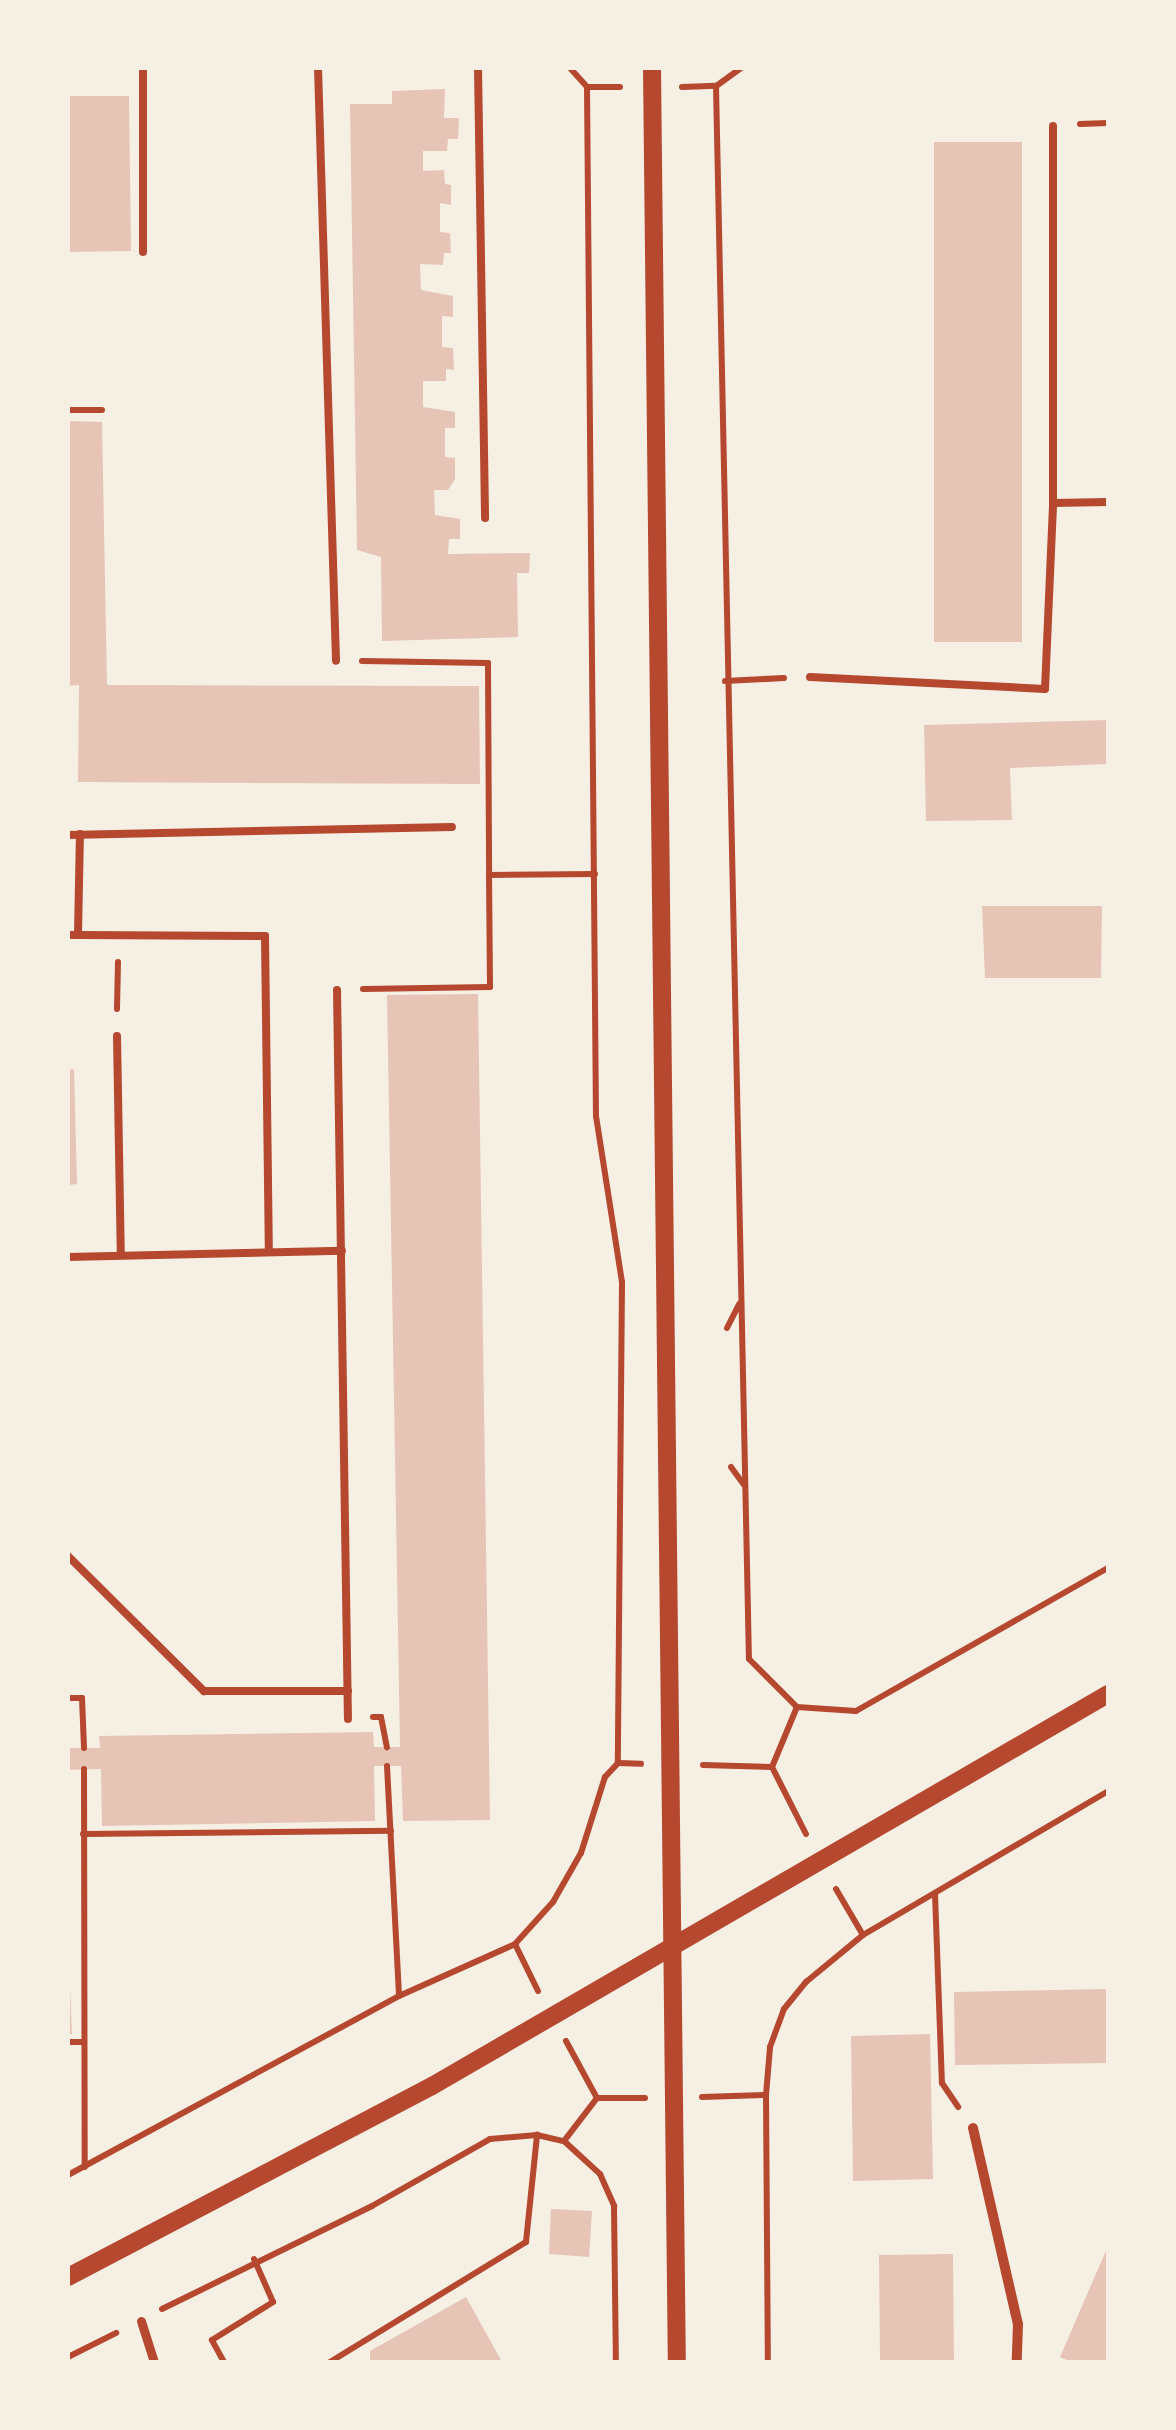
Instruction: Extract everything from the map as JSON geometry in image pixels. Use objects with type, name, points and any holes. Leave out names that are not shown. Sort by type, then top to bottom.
[{"type":"street","points":[[652,68],[677,2362]]},
{"type":"street","points":[[68,2277],[416,2095],[1108,1694]]},
{"type":"street","points":[[973,2128],[1018,2324],[1017,2362]]},
{"type":"street","points":[[141,2320],[154,2362]]},
{"type":"lane","points":[[143,68],[143,252]]},
{"type":"lane","points":[[318,68],[336,661]]},
{"type":"lane","points":[[478,68],[486,518]]},
{"type":"lane","points":[[810,677],[1046,690],[1053,503],[1053,126]]},
{"type":"lane","points":[[1053,503],[1108,502]]},
{"type":"lane","points":[[68,834],[452,827]]},
{"type":"lane","points":[[78,935],[80,834]]},
{"type":"lane","points":[[68,935],[265,936],[268,1251]]},
{"type":"lane","points":[[337,990],[348,1719]]},
{"type":"lane","points":[[117,1036],[121,1255]]},
{"type":"lane","points":[[68,1256],[342,1251]]},
{"type":"lane","points":[[68,1556],[204,1692],[348,1691]]},
{"type":"path","points":[[570,68],[588,87],[596,1116],[622,1282],[618,1763]]},
{"type":"path","points":[[740,68],[716,86],[725,681],[749,1659],[797,1707]]},
{"type":"path","points":[[68,410],[102,410]]},
{"type":"path","points":[[336,661],[488,663],[490,988],[387,988]]},
{"type":"path","points":[[725,681],[810,677]]},
{"type":"path","points":[[489,875],[594,874]]},
{"type":"path","points":[[117,1036],[118,937]]},
{"type":"path","points":[[727,1328],[740,1303]]},
{"type":"path","points":[[731,1467],[744,1486]]},
{"type":"path","points":[[68,1698],[82,1698],[84,1748]]},
{"type":"path","points":[[381,1717],[387,1747]]},
{"type":"path","points":[[388,1766],[399,1996]]},
{"type":"path","points":[[84,1769],[85,2167]]},
{"type":"path","points":[[83,1834],[391,1831]]},
{"type":"path","points":[[934,1894],[942,2083],[973,2128]]},
{"type":"path","points":[[68,2175],[399,1996],[514,1944]]},
{"type":"path","points":[[68,2042],[84,2042]]},
{"type":"path","points":[[297,2042],[312,2044]]},
{"type":"path","points":[[254,2076],[257,2064]]},
{"type":"path","points":[[766,2095],[768,2362]]},
{"type":"path","points":[[564,2142],[597,2098]]},
{"type":"path","points":[[330,2362],[526,2242],[538,2135]]},
{"type":"path","points":[[68,2357],[254,2259],[372,2206],[490,2139],[538,2135],[564,2142],[600,2174],[614,2206],[616,2362]]},
{"type":"path","points":[[224,2362],[212,2340],[273,2302],[254,2259]]},
{"type":"building","points":[[445,89],[444,118],[459,118],[458,139],[448,139],[447,151],[423,151],[423,171],[444,170],[445,184],[451,185],[451,205],[440,203],[440,232],[450,233],[451,253],[444,253],[443,265],[420,264],[421,290],[453,296],[453,317],[442,316],[442,347],[453,348],[454,370],[446,369],[446,381],[423,381],[423,407],[455,412],[455,428],[445,428],[445,457],[455,458],[455,479],[448,490],[434,490],[435,515],[460,519],[460,539],[449,539],[448,554],[530,553],[529,573],[517,573],[518,637],[382,641],[381,557],[357,550],[350,104],[392,104],[392,91]]},
{"type":"building","points":[[68,96],[129,96],[131,251],[68,252]]},
{"type":"building","points":[[934,142],[1022,142],[1022,642],[934,642]]},
{"type":"building","points":[[68,421],[102,422],[107,685],[479,686],[480,784],[78,782],[79,685],[68,686]]},
{"type":"building","points":[[1108,720],[1108,764],[1010,768],[1012,820],[926,821],[924,725]]},
{"type":"building","points":[[982,906],[1102,906],[1101,978],[985,978]]},
{"type":"building","points":[[478,994],[490,1820],[403,1821],[401,1766],[374,1766],[375,1821],[102,1826],[101,1769],[68,1770],[68,1748],[100,1748],[99,1736],[373,1732],[374,1747],[400,1747],[387,995]]},
{"type":"building","points":[[74,1069],[77,1184],[68,1185],[68,1070]]},
{"type":"building","points":[[68,1941],[72,2034],[68,2034]]},
{"type":"building","points":[[1108,1989],[1108,2063],[955,2065],[954,1992]]},
{"type":"building","points":[[930,2034],[933,2179],[853,2181],[851,2036]]},
{"type":"building","points":[[551,2209],[592,2211],[589,2257],[549,2254]]},
{"type":"building","points":[[1108,2246],[1108,2362],[1072,2362],[1060,2357]]},
{"type":"building","points":[[953,2254],[954,2362],[880,2362],[879,2255]]},
{"type":"building","points":[[466,2297],[502,2362],[370,2362],[370,2351]]}]
